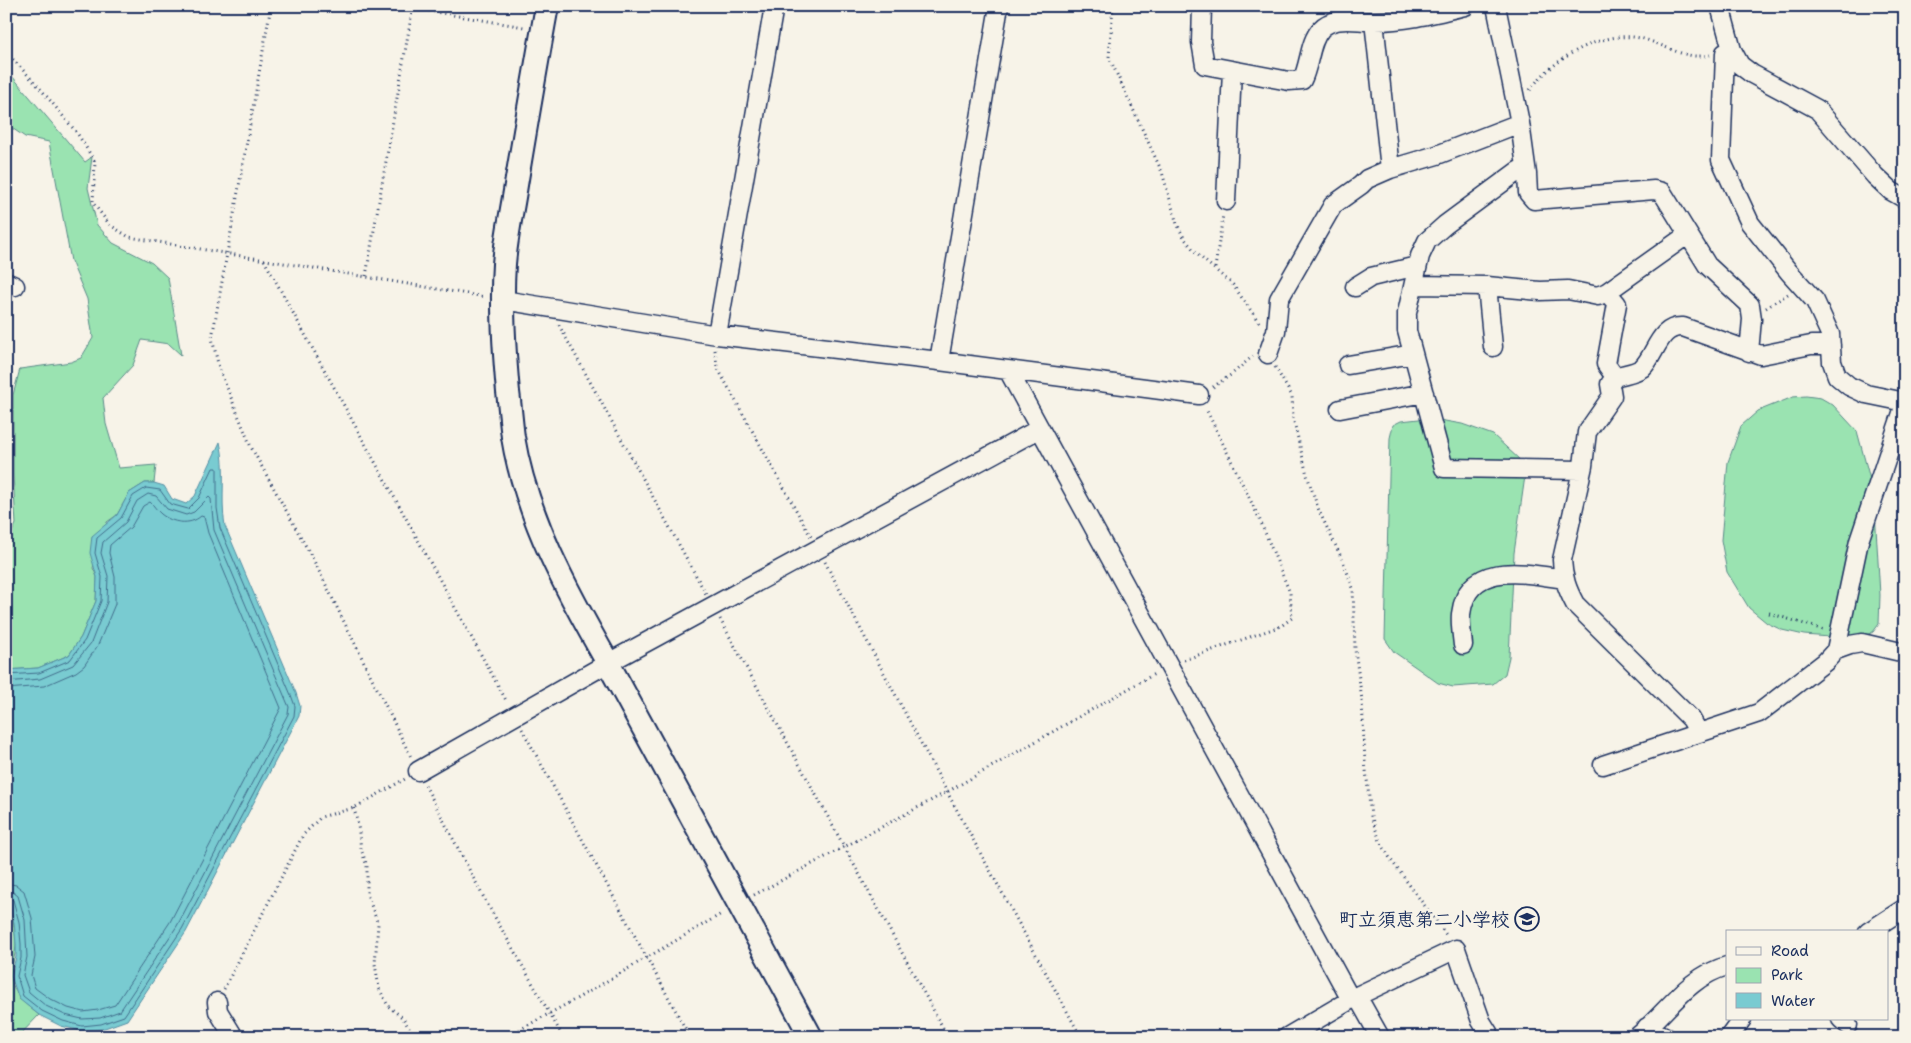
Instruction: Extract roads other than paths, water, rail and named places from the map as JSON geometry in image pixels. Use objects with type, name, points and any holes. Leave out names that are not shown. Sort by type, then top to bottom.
[{"type":"street","points":[[547,6],[509,227],[504,262],[502,300],[513,438],[524,481],[555,564],[576,608],[608,663],[811,1037]]},
{"type":"street","points":[[717,335],[774,6]]},
{"type":"street","points":[[939,361],[999,6]]},
{"type":"street","points":[[1202,6],[1201,42],[1205,64],[1289,81],[1302,80],[1316,38],[1322,28],[1334,22],[1353,20],[1401,21],[1465,6]]},
{"type":"street","points":[[1496,6],[1518,114],[1528,193],[1534,200],[1654,190],[1662,192],[1707,265],[1750,305],[1752,319],[1749,352]]},
{"type":"street","points":[[1603,765],[1759,713],[1825,662],[1837,643],[1860,541],[1905,403],[1866,394],[1849,386],[1837,376],[1832,362],[1830,334],[1814,301],[1750,223],[1721,160],[1728,51],[1720,6]]},
{"type":"street","points":[[1374,21],[1390,169]]},
{"type":"street","points":[[1728,51],[1740,65],[1752,74],[1817,110],[1876,176],[1891,191],[1905,199]]},
{"type":"street","points":[[1226,201],[1232,70]]},
{"type":"street","points":[[1269,350],[1276,331],[1279,299],[1333,205],[1362,185],[1367,179],[1390,169],[1437,155],[1518,114]]},
{"type":"street","points":[[1526,167],[1445,225],[1427,241],[1420,256],[1407,313],[1407,331],[1444,468],[1582,470]]},
{"type":"street","points":[[1414,285],[1487,286],[1540,292],[1568,290],[1598,296],[1607,292],[1688,236]]},
{"type":"street","points":[[1355,286],[1371,277],[1418,266]]},
{"type":"street","points":[[1487,286],[1493,347]]},
{"type":"street","points":[[1607,292],[1617,304],[1606,364],[1615,377]]},
{"type":"street","points":[[502,300],[717,335],[939,361],[1199,395]]},
{"type":"street","points":[[1699,733],[1691,719],[1575,604],[1566,589],[1562,560],[1582,470],[1588,432],[1612,396],[1610,384],[1615,377],[1639,370],[1667,332],[1675,327],[1682,327],[1761,355],[1811,345],[1831,345]]},
{"type":"street","points":[[1348,366],[1413,354]]},
{"type":"street","points":[[1008,370],[1169,666],[1354,998],[1380,1037]]},
{"type":"street","points":[[1340,409],[1424,393]]},
{"type":"street","points":[[418,771],[608,663],[1039,429]]},
{"type":"street","points":[[1463,645],[1461,616],[1464,599],[1472,586],[1486,576],[1533,574],[1564,579]]},
{"type":"street","points":[[1837,643],[1850,645],[1862,643],[1905,653]]},
{"type":"street","points":[[1871,930],[1905,908]]},
{"type":"street","points":[[1287,1037],[1354,998],[1456,949],[1481,1021],[1491,1037]]},
{"type":"street","points":[[1642,1032],[1685,988],[1708,973],[1726,966]]},
{"type":"street","points":[[217,1002],[218,1011],[234,1037]]},
{"type":"street","points":[[1729,1037],[1741,1020]]},
{"type":"street","points":[[1642,1032],[1666,1037]]},
{"type":"water","points":[[220,442],[223,463],[225,526],[296,693],[300,706],[299,716],[186,932],[127,1020],[102,1029],[82,1031],[61,1026],[39,1015],[19,999],[11,976],[16,957],[16,944],[14,923],[6,891],[6,670],[38,668],[69,655],[81,637],[96,601],[97,577],[90,553],[92,536],[117,515],[129,493],[145,483],[164,486],[172,499],[186,504],[195,496]]},
{"type":"place","name":"町立須恵第二小学校","points":[[1527,919]]}]
